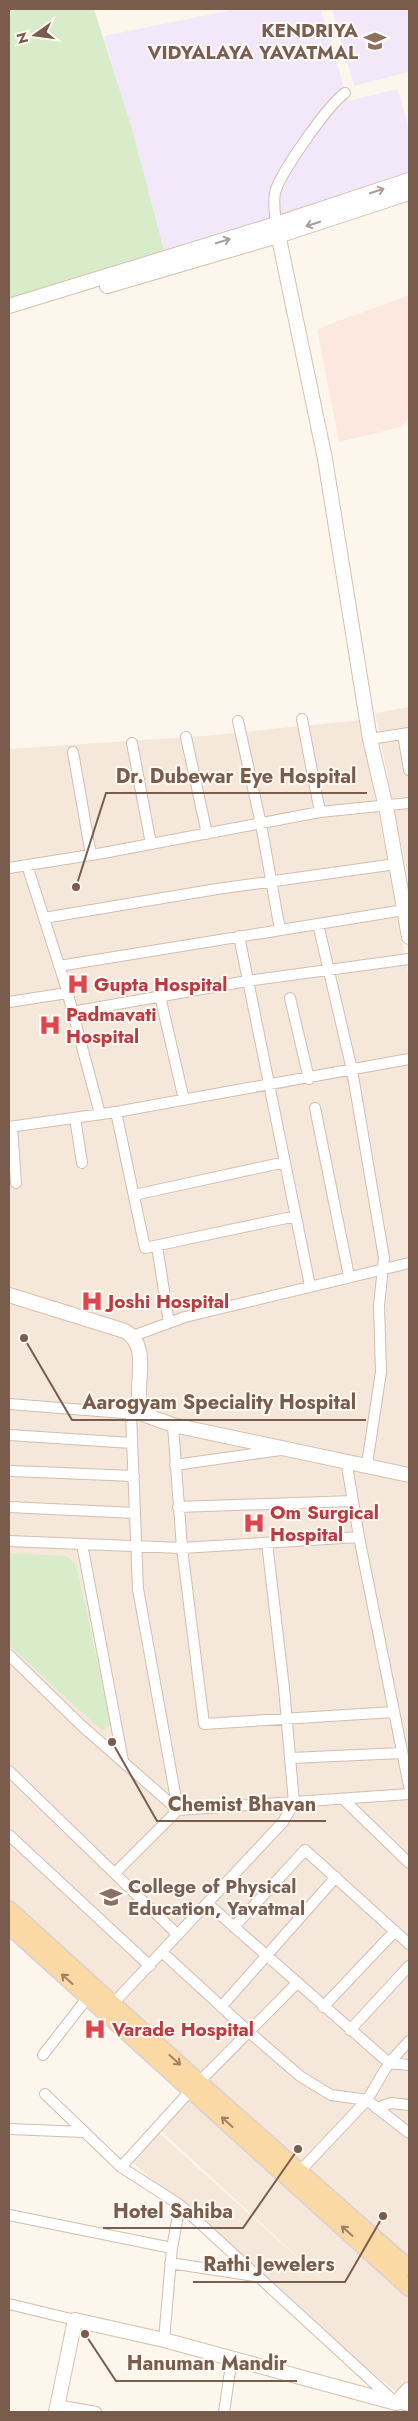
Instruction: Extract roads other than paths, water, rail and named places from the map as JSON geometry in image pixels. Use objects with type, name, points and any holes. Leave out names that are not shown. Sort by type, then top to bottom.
[{"type":"main road","points":[[9,1909],[109,2008],[195,2086],[409,2288]]},
{"type":"main road","points":[[9,1926],[88,1997],[109,2008]]},
{"type":"main road","points":[[195,2086],[300,2171],[409,2268]]},
{"type":"street","points":[[346,93],[332,105],[282,178],[274,199],[277,230],[326,460],[370,738],[386,806],[409,937]]},
{"type":"street","points":[[9,316],[277,230],[409,180]]},
{"type":"street","points":[[9,306],[409,193]]},
{"type":"street","points":[[302,719],[320,812]]},
{"type":"street","points":[[238,721],[261,824],[280,930]]},
{"type":"street","points":[[370,738],[406,733],[409,770]]},
{"type":"street","points":[[186,737],[207,834]]},
{"type":"street","points":[[132,743],[151,844]]},
{"type":"street","points":[[73,752],[91,855]]},
{"type":"street","points":[[9,868],[91,855],[320,812],[409,803]]},
{"type":"street","points":[[44,918],[272,881],[396,864]]},
{"type":"street","points":[[27,865],[67,993],[100,1114]]},
{"type":"street","points":[[59,966],[404,910]]},
{"type":"street","points":[[318,924],[352,1070],[384,1258],[379,1305],[381,1372],[367,1464]]},
{"type":"street","points":[[239,936],[310,1286]]},
{"type":"street","points":[[72,1012],[247,981],[409,959]]},
{"type":"street","points":[[9,1002],[67,993]]},
{"type":"street","points":[[160,996],[184,1100]]},
{"type":"street","points":[[290,998],[308,1078]]},
{"type":"street","points":[[16,1182],[10,1127],[116,1112],[409,1060]]},
{"type":"street","points":[[315,1108],[349,1276]]},
{"type":"street","points":[[116,1112],[144,1246],[147,1248],[296,1216]]},
{"type":"street","points":[[75,1118],[82,1163]]},
{"type":"street","points":[[134,1195],[285,1162]]},
{"type":"street","points":[[157,1246],[169,1323]]},
{"type":"street","points":[[133,1336],[169,1323],[349,1276],[409,1263]]},
{"type":"street","points":[[9,1295],[125,1331],[133,1336],[140,1350],[138,1414],[132,1443],[138,1589],[178,1810]]},
{"type":"street","points":[[9,1404],[138,1414],[172,1425],[409,1474]]},
{"type":"street","points":[[172,1425],[182,1548],[204,1724],[394,1712]]},
{"type":"street","points":[[9,1435],[132,1443]]},
{"type":"street","points":[[175,1465],[287,1449]]},
{"type":"street","points":[[346,1460],[358,1537],[409,1786]]},
{"type":"street","points":[[12,1471],[134,1476]]},
{"type":"street","points":[[178,1507],[353,1501]]},
{"type":"street","points":[[9,1507],[135,1513]]},
{"type":"street","points":[[9,1541],[182,1548],[358,1537]]},
{"type":"street","points":[[109,2008],[283,1822],[294,1803],[287,1720],[267,1543]]},
{"type":"street","points":[[82,1544],[122,1761]]},
{"type":"street","points":[[9,1655],[82,1726],[178,1810]]},
{"type":"street","points":[[290,1758],[402,1753]]},
{"type":"street","points":[[9,1771],[178,1935]]},
{"type":"street","points":[[115,1872],[178,1810],[409,1794]]},
{"type":"street","points":[[343,1799],[409,1863]]},
{"type":"street","points":[[9,1835],[150,1966]]},
{"type":"street","points":[[234,1927],[305,1850],[409,1944]]},
{"type":"street","points":[[221,2007],[336,1877]]},
{"type":"street","points":[[207,1904],[389,2063],[409,2065]]},
{"type":"street","points":[[323,2007],[395,1930]]},
{"type":"street","points":[[162,1952],[300,2076],[331,2095],[367,2100],[409,2133]]},
{"type":"street","points":[[350,2030],[409,1966]]},
{"type":"street","points":[[121,2167],[195,2086],[297,1983]]},
{"type":"street","points":[[43,2055],[88,1997]]},
{"type":"street","points":[[300,2171],[367,2100],[389,2063],[409,2041]]},
{"type":"street","points":[[45,2094],[121,2167],[180,2205],[256,2276],[403,2405]]},
{"type":"street","points":[[376,2108],[391,2103],[409,2105]]},
{"type":"street","points":[[9,2129],[84,2132]]},
{"type":"street","points":[[164,2340],[170,2263],[180,2205]]},
{"type":"street","points":[[9,2215],[172,2248]]},
{"type":"street","points":[[170,2263],[256,2276]]},
{"type":"street","points":[[9,2304],[164,2340],[403,2405]]},
{"type":"street","points":[[74,2320],[56,2409],[96,2412]]},
{"type":"street","points":[[224,2412],[232,2358]]},
{"type":"street","points":[[403,2405],[409,2389]]},
{"type":"place","name":"KENDRIYA VIDYALAYA YAVATMAL","points":[[375,41]]},
{"type":"place","name":"Dr. Dubewar Eye Hospital","points":[[76,887]]},
{"type":"place","name":"Gupta Hospital","points":[[78,984]]},
{"type":"place","name":"Padmavati Hospital","points":[[50,1025]]},
{"type":"place","name":"Joshi Hospital","points":[[92,1301]]},
{"type":"place","name":"Aarogyam Speciality Hospital","points":[[24,1338]]},
{"type":"place","name":"Om Surgical Hospital","points":[[254,1523]]},
{"type":"place","name":"Chemist Bhavan","points":[[112,1742]]},
{"type":"place","name":"College of Physical Education, Yavatmal","points":[[111,1897]]},
{"type":"place","name":"Varade Hospital","points":[[95,2029]]},
{"type":"place","name":"Hotel Sahiba","points":[[298,2149]]},
{"type":"place","name":"Rathi Jewelers","points":[[383,2216]]},
{"type":"place","name":"Hanuman Mandir","points":[[85,2334]]}]
